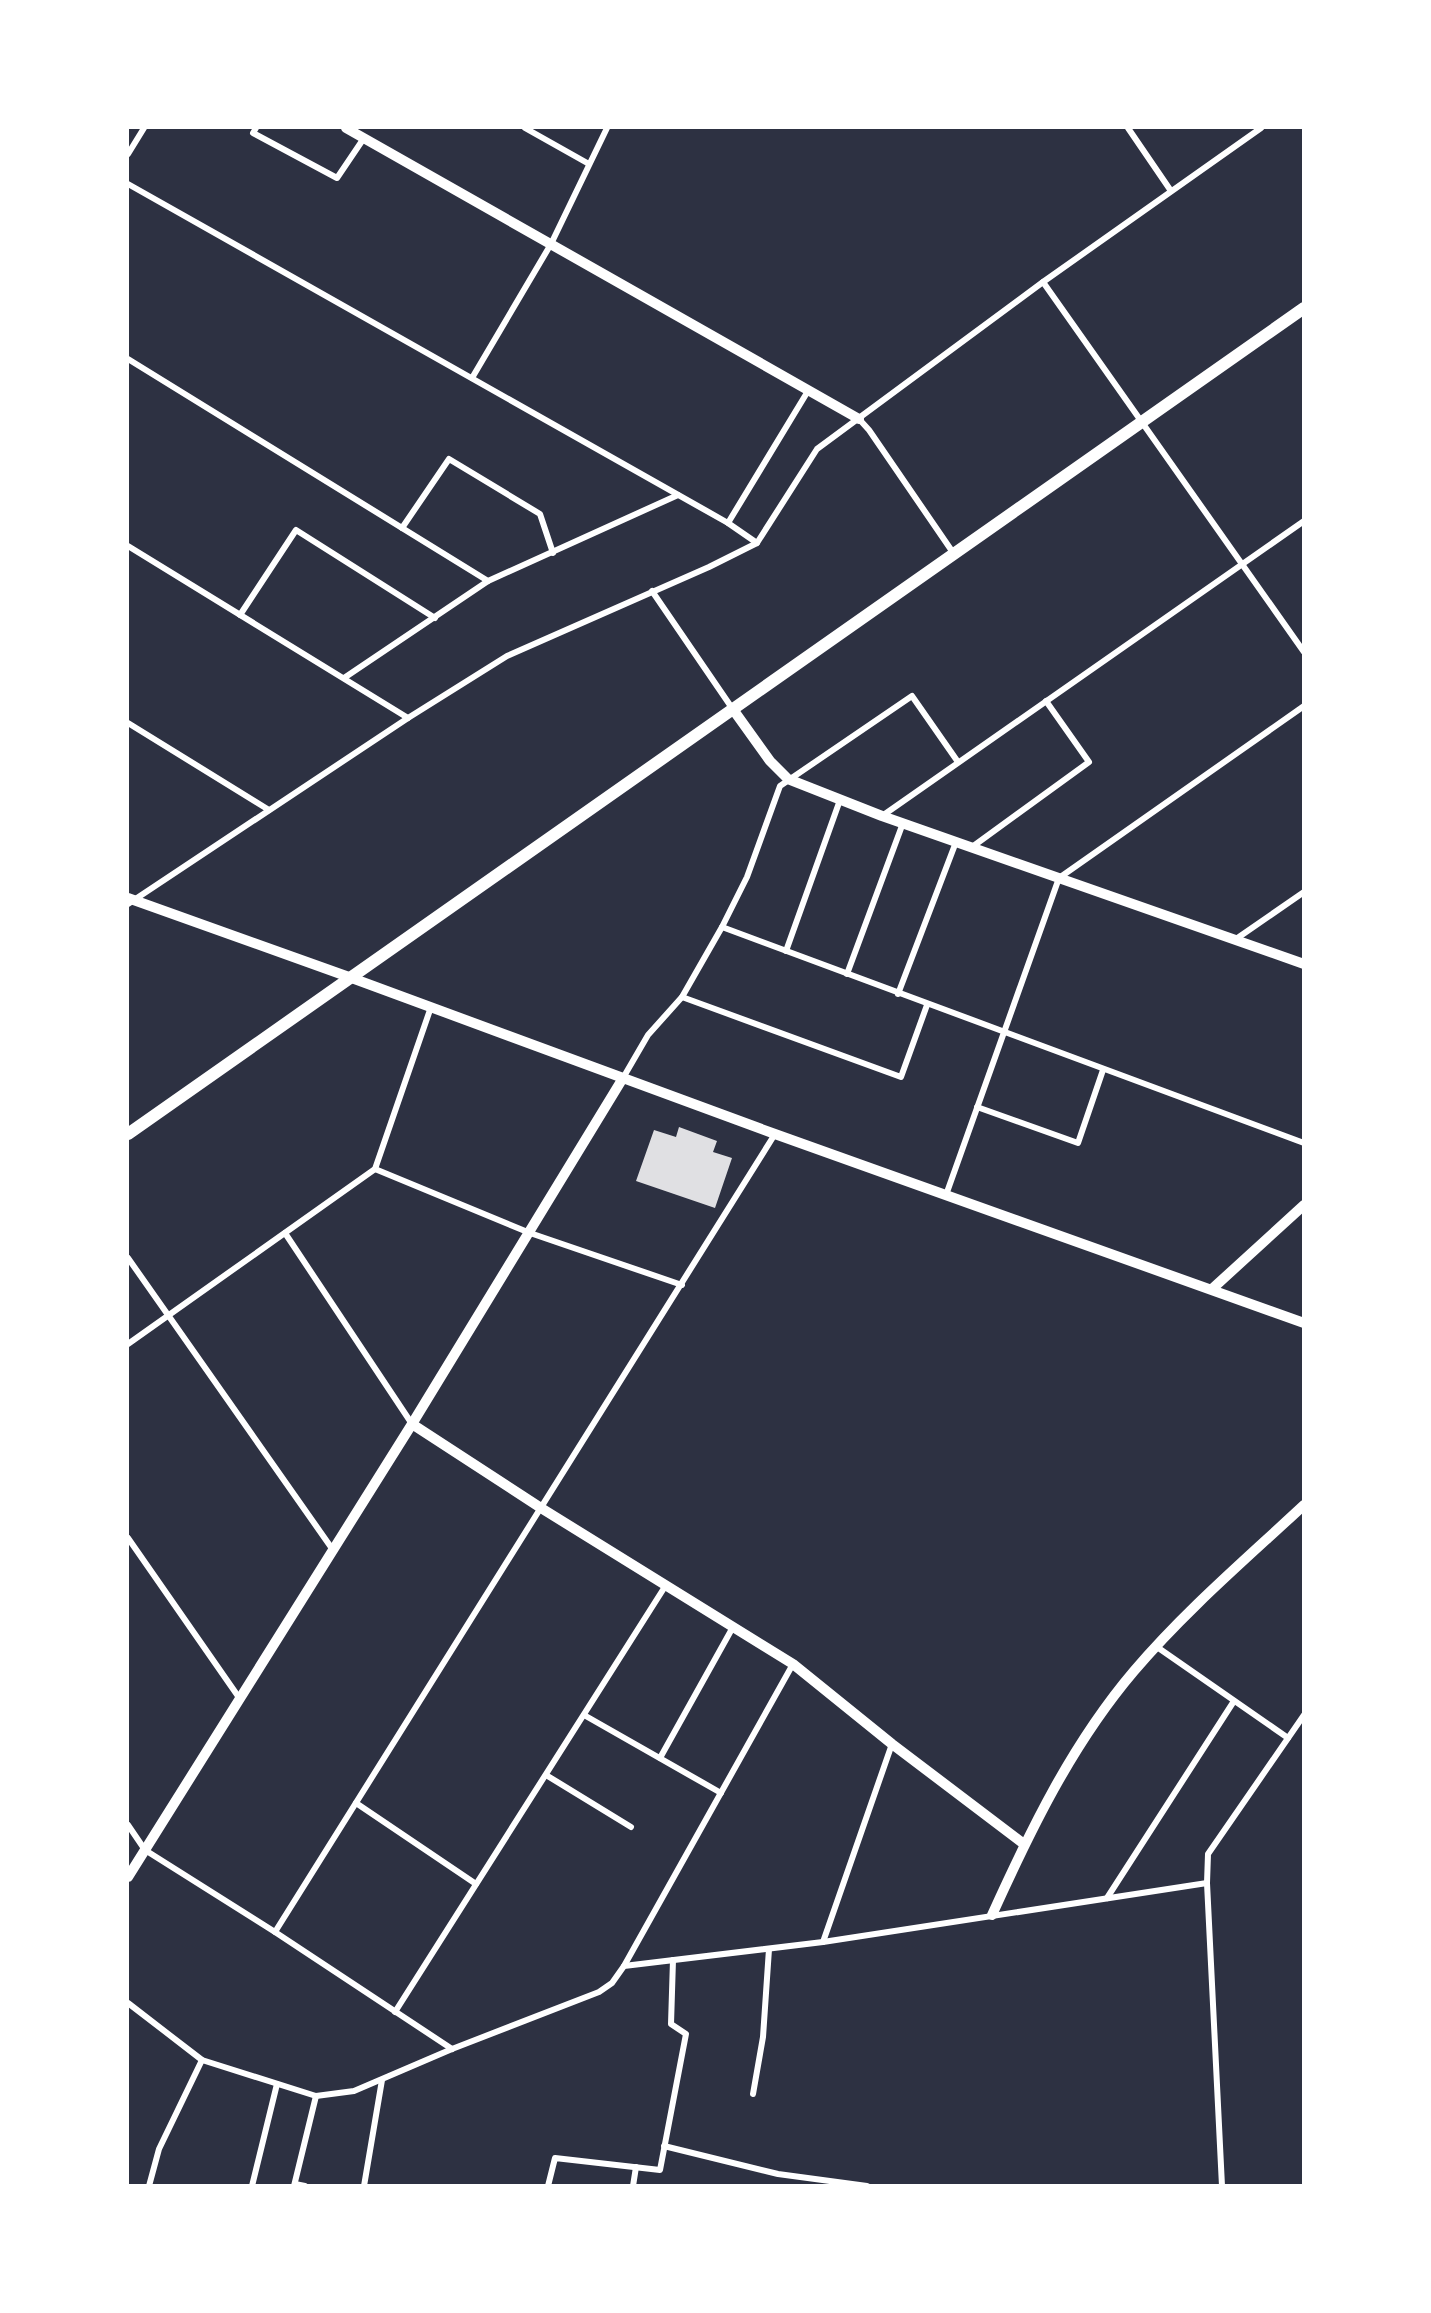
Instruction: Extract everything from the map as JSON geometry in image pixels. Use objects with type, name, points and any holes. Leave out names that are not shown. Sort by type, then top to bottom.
[{"type":"main road","points":[[128,1134],[1304,308]]},
{"type":"street","points":[[128,153],[144,128]]},
{"type":"street","points":[[256,128],[253,133],[337,178],[364,138]]},
{"type":"street","points":[[346,128],[859,419],[869,430],[954,554]]},
{"type":"street","points":[[525,128],[589,164]]},
{"type":"street","points":[[472,378],[551,244],[607,128]]},
{"type":"street","points":[[1128,128],[1171,191]]},
{"type":"street","points":[[129,901],[408,718],[507,656],[741,553],[758,543],[817,449],[1043,282],[1261,128]]},
{"type":"street","points":[[128,184],[728,523],[758,543]]},
{"type":"street","points":[[1043,282],[1304,652]]},
{"type":"street","points":[[128,359],[489,581]]},
{"type":"street","points":[[728,523],[808,391]]},
{"type":"street","points":[[402,528],[449,459],[540,514],[553,553]]},
{"type":"street","points":[[344,678],[489,581],[678,495]]},
{"type":"street","points":[[882,816],[1304,521]]},
{"type":"street","points":[[240,615],[296,530],[435,618]]},
{"type":"street","points":[[128,546],[408,718]]},
{"type":"street","points":[[652,591],[770,761],[788,778],[882,816],[1304,964]]},
{"type":"street","points":[[128,1878],[530,1233],[648,1035],[682,997],[747,878],[780,786],[788,778],[912,696],[958,762]]},
{"type":"street","points":[[972,847],[1089,762],[1046,701]]},
{"type":"street","points":[[946,1195],[1059,878],[1304,706]]},
{"type":"street","points":[[128,723],[269,810]]},
{"type":"street","points":[[786,951],[840,800]]},
{"type":"street","points":[[847,974],[903,823]]},
{"type":"street","points":[[898,994],[956,842]]},
{"type":"street","points":[[1236,939],[1304,892]]},
{"type":"street","points":[[129,901],[349,977],[776,1134],[1304,1323]]},
{"type":"street","points":[[722,927],[1004,1034],[1304,1143]]},
{"type":"street","points":[[682,997],[901,1077],[927,1005]]},
{"type":"street","points":[[128,1344],[375,1169],[431,1007]]},
{"type":"street","points":[[977,1107],[1078,1143],[1103,1070]]},
{"type":"street","points":[[275,1932],[776,1134]]},
{"type":"street","points":[[375,1169],[530,1233],[682,1285]]},
{"type":"street","points":[[1212,1289],[1304,1205]]},
{"type":"street","points":[[285,1233],[412,1424],[793,1664],[892,1744],[1024,1844]]},
{"type":"street","points":[[128,1258],[333,1550]]},
{"type":"street","points":[[992,1916],[1049,1793],[1076,1750],[1134,1671],[1192,1610],[1304,1505]]},
{"type":"street","points":[[128,1538],[240,1698]]},
{"type":"street","points":[[395,2012],[666,1584]]},
{"type":"street","points":[[660,1758],[733,1627]]},
{"type":"street","points":[[1157,1647],[1288,1738]]},
{"type":"street","points":[[128,2003],[202,2060],[316,2096],[354,2091],[452,2049],[599,1992],[612,1983],[624,1966],[793,1664]]},
{"type":"street","points":[[1107,1898],[1234,1701]]},
{"type":"street","points":[[584,1715],[721,1793]]},
{"type":"street","points":[[1222,2186],[1207,1884],[1208,1854],[1304,1715]]},
{"type":"street","points":[[824,1942],[892,1744]]},
{"type":"street","points":[[546,1775],[631,1827]]},
{"type":"street","points":[[356,1803],[476,1884]]},
{"type":"street","points":[[128,1825],[145,1850],[275,1932],[452,2049]]},
{"type":"street","points":[[624,1966],[824,1942],[1207,1884]]},
{"type":"street","points":[[753,2094],[763,2037],[769,1949]]},
{"type":"street","points":[[548,2186],[555,2158],[660,2170],[686,2034],[671,2024],[673,1960]]},
{"type":"street","points":[[149,2186],[159,2149],[202,2060]]},
{"type":"street","points":[[364,2186],[382,2080]]},
{"type":"street","points":[[252,2186],[277,2084]]},
{"type":"street","points":[[304,2186],[294,2185],[316,2096]]},
{"type":"street","points":[[664,2146],[778,2174],[867,2186]]},
{"type":"street","points":[[633,2186],[636,2167]]},
{"type":"building","points":[[679,1127],[717,1141],[713,1152],[732,1158],[715,1208],[636,1181],[654,1130],[676,1137]]}]
